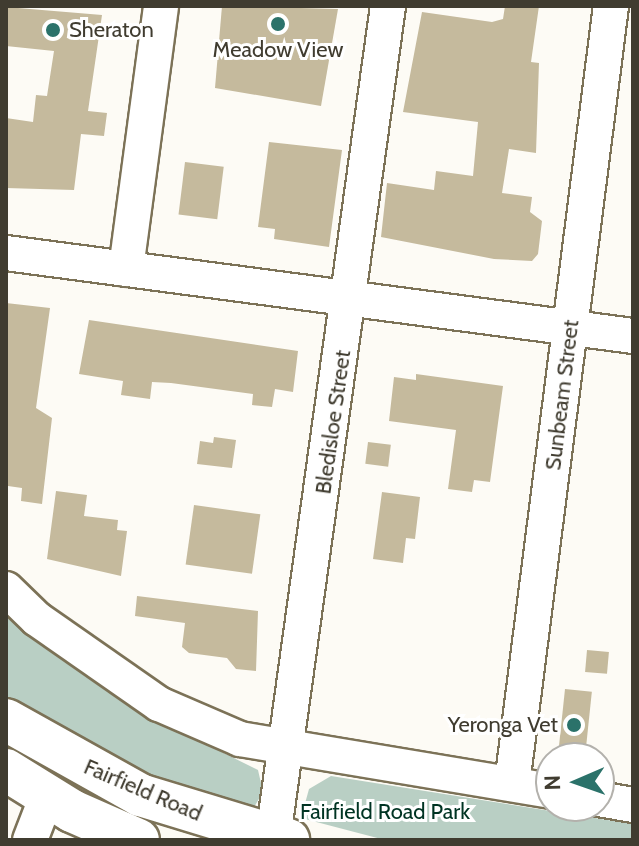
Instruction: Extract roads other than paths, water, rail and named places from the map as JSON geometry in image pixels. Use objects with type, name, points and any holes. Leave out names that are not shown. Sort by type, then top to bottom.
[{"type":"main road","name":"Fairfield Road","points":[[6,720],[140,795],[280,838]]},
{"type":"main road","name":"Fairfield Road","points":[[6,770],[47,796],[138,840]]},
{"type":"street","points":[[126,269],[161,6]]},
{"type":"street","name":"Bledisloe Street","points":[[280,838],[288,751],[388,6]]},
{"type":"street","name":"Sunbeam Street","points":[[512,784],[611,6]]},
{"type":"street","points":[[6,253],[633,336]]},
{"type":"street","points":[[6,589],[37,619],[159,704],[240,739],[288,751],[535,788]]},
{"type":"street","points":[[30,840],[47,796]]},
{"type":"place","name":"Meadow View","points":[[278,24]]},
{"type":"place","name":"Sheraton","points":[[53,30]]},
{"type":"place","name":"Yeronga Vet","points":[[574,725]]},
{"type":"park label","name":"Fairfield Road Park","points":[[385,812]]}]
